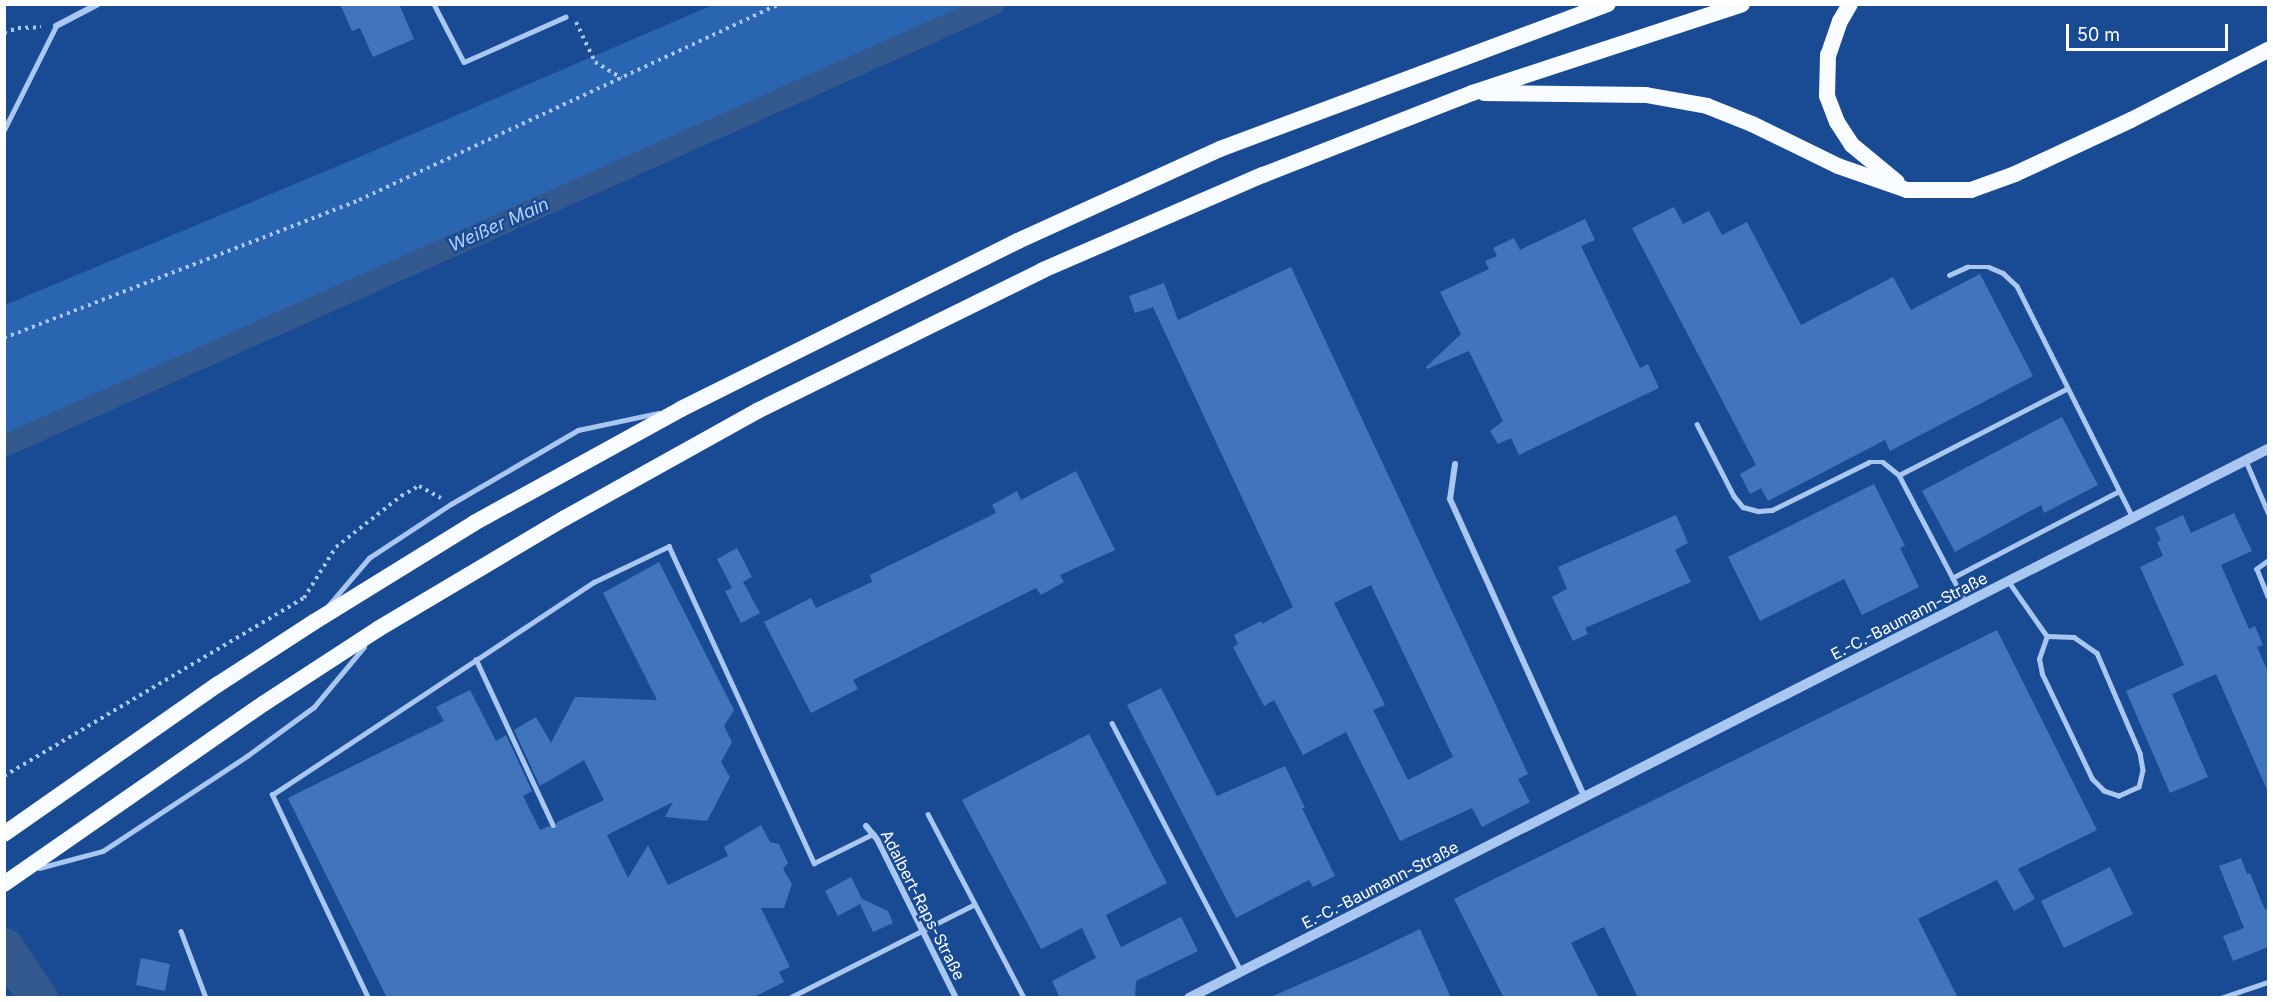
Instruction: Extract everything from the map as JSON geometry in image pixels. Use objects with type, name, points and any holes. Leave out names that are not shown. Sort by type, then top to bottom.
[{"type":"highway","points":[[4,834],[217,684],[314,622],[474,523],[681,409],[1017,241],[1220,149],[1608,4]]},
{"type":"highway","points":[[4,884],[263,704],[378,629],[565,518],[758,411],[1022,281],[1263,175],[1472,93],[1742,4]]},
{"type":"highway","points":[[1850,4],[1840,21],[1828,55],[1827,96],[1837,122],[1852,145],[1906,190]]},
{"type":"highway","points":[[1472,93],[1646,95],[1707,106],[1752,124],[1838,166],[1906,190],[1971,190],[2014,174],[2131,120],[2268,50]]},
{"type":"street","points":[[57,26],[98,4]]},
{"type":"street","name":"E.-C.-Baumann-Straße","points":[[1189,998],[1585,799],[2268,449]]},
{"type":"street","points":[[1455,464],[1450,499],[1585,799]]},
{"type":"street","name":"Adalbert-Raps-Straße","points":[[866,826],[873,834],[956,998]]},
{"type":"lane","points":[[434,4],[464,62],[565,17]]},
{"type":"lane","points":[[4,130],[57,26]]},
{"type":"lane","points":[[1949,275],[1967,267],[1989,267],[2003,273],[2017,286],[2066,389],[2133,518]]},
{"type":"lane","points":[[1899,475],[2066,389]]},
{"type":"lane","points":[[314,622],[369,558],[451,504],[578,430],[681,409]]},
{"type":"lane","points":[[1697,424],[1734,496],[1743,507],[1758,511],[1772,510],[1869,462],[1882,462],[1899,475],[1966,604]]},
{"type":"lane","points":[[2246,461],[2268,512]]},
{"type":"lane","points":[[1952,578],[2119,491]]},
{"type":"lane","points":[[368,998],[272,795],[594,582],[669,546],[814,863],[873,834]]},
{"type":"lane","points":[[2268,561],[2257,569],[2268,596]]},
{"type":"lane","points":[[2009,582],[2047,636]]},
{"type":"lane","points":[[19,873],[103,851],[247,756],[314,708],[378,629]]},
{"type":"lane","points":[[2047,636],[2074,637],[2097,653],[2140,753],[2143,770],[2139,788],[2119,796],[2104,791],[2092,778],[2042,674],[2038,659],[2047,636]]},
{"type":"lane","points":[[476,659],[553,825]]},
{"type":"lane","points":[[1112,723],[1241,971]]},
{"type":"lane","points":[[928,814],[1024,998]]},
{"type":"lane","points":[[789,998],[975,904]]},
{"type":"lane","points":[[181,931],[206,998]]},
{"type":"lane","points":[[2221,998],[2268,982]]},
{"type":"path","points":[[4,338],[359,201],[779,4]]},
{"type":"path","points":[[573,14],[595,62],[622,78]]},
{"type":"path","points":[[4,33],[18,28],[57,26]]},
{"type":"path","points":[[4,776],[304,598],[336,547],[401,496],[419,486],[451,504]]},
{"type":"shaded area","points":[[715,4],[988,5],[5,446],[5,305],[350,161]]},
{"type":"building","points":[[340,4],[399,4],[414,39],[373,57],[360,28],[352,31]]},
{"type":"building","points":[[1674,207],[1683,224],[1709,211],[1722,235],[1747,222],[1801,325],[1893,277],[1911,310],[1980,274],[2033,376],[1890,451],[1885,440],[1768,501],[1761,488],[1750,494],[1740,474],[1756,465],[1632,228]]},
{"type":"building","points":[[1585,219],[1595,240],[1581,246],[1640,368],[1648,364],[1659,388],[1519,455],[1511,438],[1498,444],[1490,431],[1503,421],[1469,351],[1427,369],[1426,367],[1461,334],[1440,292],[1489,269],[1485,261],[1497,256],[1493,248],[1514,238],[1520,250]]},
{"type":"building","points":[[1291,267],[1528,774],[1518,779],[1530,802],[1482,827],[1472,808],[1400,841],[1346,732],[1303,755],[1274,700],[1264,706],[1233,647],[1238,644],[1234,635],[1261,621],[1262,624],[1293,607],[1153,307],[1135,313],[1129,296],[1164,283],[1178,320]],"holes":[[[1371,585],[1453,757],[1408,780],[1373,710],[1385,705],[1334,603]]]},
{"type":"building","points":[[2062,417],[2098,485],[2044,513],[2041,505],[1955,552],[1922,491]]},
{"type":"building","points":[[1076,471],[1115,550],[1060,575],[1064,582],[1041,595],[1036,588],[853,680],[858,689],[811,713],[764,622],[811,598],[816,608],[872,582],[870,575],[996,513],[992,505],[1017,491],[1021,500]]},
{"type":"building","points":[[1874,484],[1905,546],[1900,548],[1919,587],[1862,615],[1844,579],[1760,621],[1728,557]]},
{"type":"building","points":[[2234,513],[2252,551],[2221,565],[2249,629],[2255,626],[2263,645],[2257,647],[2268,672],[2268,792],[2216,674],[2172,694],[2208,777],[2170,793],[2126,691],[2184,665],[2140,567],[2163,556],[2157,542],[2161,540],[2155,528],[2183,515],[2191,533]]},
{"type":"building","points":[[1676,515],[1688,543],[1675,550],[1691,582],[1585,628],[1588,634],[1573,641],[1552,597],[1567,589],[1558,567]]},
{"type":"building","points":[[737,548],[752,577],[739,584],[743,582],[760,613],[741,623],[725,591],[732,588],[717,559]]},
{"type":"building","points":[[659,562],[734,710],[724,726],[732,742],[721,762],[730,777],[707,821],[665,817],[673,802],[607,835],[628,878],[648,845],[668,885],[728,856],[724,847],[761,825],[770,842],[779,844],[788,863],[783,869],[792,884],[784,908],[761,908],[790,967],[779,972],[784,982],[752,998],[387,998],[288,798],[444,721],[436,707],[470,690],[496,741],[506,735],[532,791],[523,796],[540,830],[549,826],[554,829],[557,822],[604,800],[584,760],[540,786],[514,730],[536,717],[551,743],[575,697],[657,700],[603,593]]},
{"type":"building","points":[[1997,630],[2097,830],[2018,869],[2035,899],[2014,911],[1997,880],[1918,919],[1958,998],[1638,998],[1604,927],[1571,943],[1599,998],[1504,998],[1454,899]]},
{"type":"building","points":[[1161,688],[1217,796],[1285,766],[1305,808],[1302,808],[1335,876],[1313,887],[1309,880],[1236,918],[1127,705]]},
{"type":"building","points":[[1089,734],[1167,883],[1106,915],[1121,947],[1181,917],[1198,951],[1136,981],[1135,998],[1060,998],[1052,981],[1096,958],[1082,928],[1041,949],[962,800]]},
{"type":"building","points":[[2241,858],[2247,874],[2250,873],[2265,910],[2268,908],[2268,947],[2233,961],[2223,936],[2244,928],[2219,866]]},
{"type":"building","points":[[2110,867],[2133,914],[2064,948],[2041,901]]},
{"type":"building","points":[[851,877],[862,899],[888,911],[893,923],[873,932],[860,904],[838,916],[825,891]]},
{"type":"building","points":[[1420,929],[1451,998],[1268,998],[1360,958]]},
{"type":"building","points":[[141,958],[170,964],[165,991],[136,985]]},
{"type":"waterway","name":"Weißer Main","points":[[4,446],[994,4]]},
{"type":"waterway","name":"Weißer Main","points":[[4,947],[38,998]]}]
